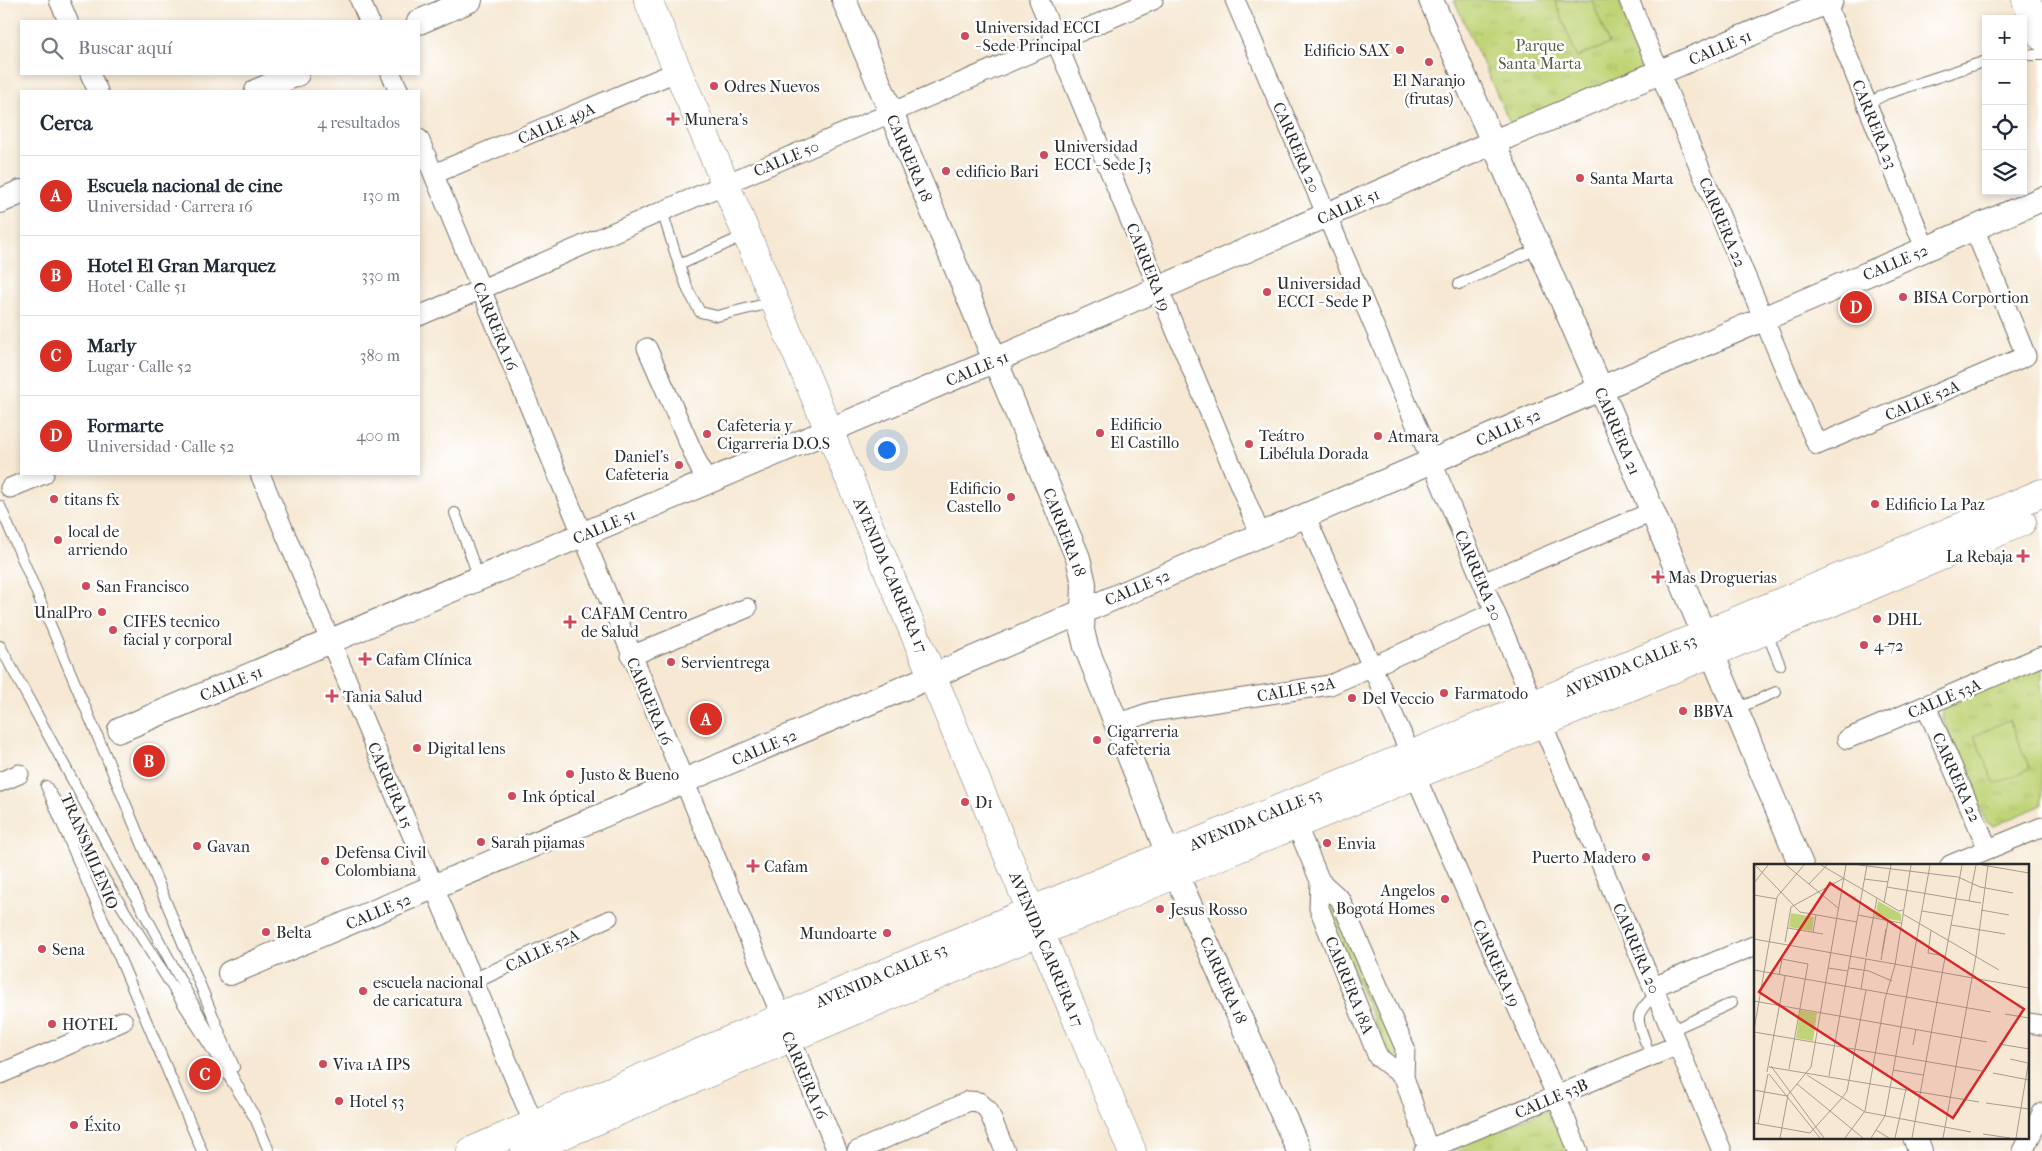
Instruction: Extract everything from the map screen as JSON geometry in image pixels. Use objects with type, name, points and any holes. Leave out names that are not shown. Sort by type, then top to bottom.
[{"type":"main road","name":"AVENIDA CARRERA 17","points":[[648,0],[1132,1151]]},
{"type":"main road","points":[[2026,0],[2042,37]]},
{"type":"main road","name":"AVENIDA CALLE 53","points":[[471,1151],[537,1142],[786,1028],[1172,864],[1708,643],[2042,493]]},
{"type":"main road","name":"AVENIDA CALLE 53","points":[[1708,643],[1766,630],[2042,514]]},
{"type":"main road","name":"AVENIDA CALLE 53","points":[[1172,864],[1296,824],[1413,765]]},
{"type":"street","points":[[59,0],[68,20]]},
{"type":"street","points":[[360,0],[369,20]]},
{"type":"street","points":[[420,22],[470,0]]},
{"type":"street","name":"CARRERA 18","points":[[844,0],[1080,564],[1084,584],[1082,630],[1086,647],[1116,724],[1172,864],[1299,1151]]},
{"type":"street","name":"CARRERA 19","points":[[1039,0],[1260,534]]},
{"type":"street","name":"CALLE 50","points":[[420,316],[1153,0]]},
{"type":"street","name":"CARRERA 20","points":[[1235,0],[1722,1151]]},
{"type":"street","name":"CARRERA 21","points":[[1431,0],[1600,387],[1801,864]]},
{"type":"street","name":"CARRERA 22","points":[[1629,0],[1817,445]]},
{"type":"street","name":"CALLE 51","points":[[120,730],[995,360],[1494,142],[1827,1]]},
{"type":"street","name":"CARRERA 23","points":[[1827,1],[1926,248]]},
{"type":"street","name":"CALLE 49A","points":[[434,174],[678,71]]},
{"type":"street","points":[[90,75],[98,90]]},
{"type":"street","points":[[259,90],[296,75]]},
{"type":"street","points":[[391,75],[398,90]]},
{"type":"street","name":"CARRERA 16","points":[[420,141],[837,1151]]},
{"type":"street","points":[[0,201],[20,192]]},
{"type":"street","name":"CALLE 52","points":[[230,973],[933,675],[2042,198]]},
{"type":"street","name":"CALLE 52A","points":[[1817,445],[2026,356],[1974,228]]},
{"type":"street","points":[[647,348],[706,482]]},
{"type":"street","points":[[10,488],[42,475]]},
{"type":"street","name":"CARRERA 15","points":[[260,475],[474,981],[537,1142]]},
{"type":"street","points":[[1483,583],[1652,512]]},
{"type":"street","name":"CARRERA 19","points":[[1304,515],[1556,1095],[1578,1151]]},
{"type":"street","points":[[631,656],[747,608]]},
{"type":"street","name":"CALLE 52A","points":[[1116,724],[1151,712],[1330,685],[1495,612]]},
{"type":"street","name":"CALLE 53A","points":[[1847,739],[2042,656]]},
{"type":"street","name":"CARRERA 22","points":[[1926,706],[1988,849]]},
{"type":"street","points":[[0,782],[19,774]]},
{"type":"street","name":"CARRERA 18A","points":[[1296,824],[1320,881],[1319,908],[1378,1057],[1404,1077]]},
{"type":"street","points":[[1952,864],[2042,827]]},
{"type":"street","name":"CARRERA 18A","points":[[1320,881],[1340,899],[1406,1048],[1404,1077],[1426,1150]]},
{"type":"street","name":"CALLE 52A","points":[[474,981],[610,918]]},
{"type":"street","points":[[1655,991],[1754,946]]},
{"type":"street","points":[[0,1074],[122,1021]]},
{"type":"street","name":"CALLE 53B","points":[[1426,1150],[1556,1095],[1675,1038]]},
{"type":"street","points":[[857,1151],[968,1101],[980,1102],[988,1110],[1005,1151]]},
{"type":"street","points":[[2030,1137],[2042,1113]]},
{"type":"street","points":[[1915,1138],[1920,1151]]},
{"type":"street","points":[[2023,1151],[2030,1138]]},
{"type":"lane","points":[[2027,55],[2042,55]]},
{"type":"lane","points":[[1867,104],[1886,94],[1982,62]]},
{"type":"lane","points":[[662,211],[688,290],[700,312],[718,316],[775,302]]},
{"type":"lane","points":[[679,265],[747,234]]},
{"type":"lane","points":[[1459,284],[1539,248]]},
{"type":"lane","name":"TRANSMILENIO","points":[[0,506],[111,768],[269,1151]]},
{"type":"lane","points":[[455,513],[479,578]]},
{"type":"lane","points":[[1766,630],[1780,665]]},
{"type":"lane","name":"TRANSMILENIO","points":[[0,646],[255,1118]]},
{"type":"lane","points":[[1736,709],[1776,692]]},
{"type":"lane","name":"TRANSMILENIO","points":[[202,1151],[46,786],[255,1118]]},
{"type":"lane","points":[[1646,1044],[1638,1023],[1640,1011],[1655,991]]},
{"type":"lane","points":[[1675,1038],[1732,1002]]},
{"type":"green space","name":"Parque Santa Marta","points":[[1454,0],[1618,0],[1648,68],[1511,125]]},
{"type":"green space","points":[[1592,0],[1609,44],[1577,57],[1555,1]]},
{"type":"green space","points":[[2042,664],[2042,805],[1994,826],[1986,822],[1942,717],[1945,706]]},
{"type":"green space","points":[[2009,720],[2030,769],[1995,784],[1974,736]]},
{"type":"green space","points":[[1333,902],[1400,1052],[1395,1059],[1388,1053],[1327,911],[1329,904]]},
{"type":"green space","points":[[1546,1110],[1552,1113],[1560,1122],[1573,1151],[1448,1151]]},
{"type":"place","name":"Universidad ECCI - Sede Principal","points":[[965,36]]},
{"type":"place","name":"Edificio SAX","points":[[1400,50]]},
{"type":"place","name":"El Naranjo (frutas)","points":[[1429,62]]},
{"type":"place","name":"Odres Nuevos","points":[[714,86]]},
{"type":"place","name":"Munera's","points":[[673,119]]},
{"type":"place","name":"Universidad ECCI - Sede J3","points":[[1044,155]]},
{"type":"place","name":"edificio Bari","points":[[946,171]]},
{"type":"place","name":"Santa Marta","points":[[1580,178]]},
{"type":"place","name":"Universidad ECCI - Sede P","points":[[1267,292]]},
{"type":"place","name":"BISA Corportion","points":[[1903,297]]},
{"type":"place","name":"Formarte","points":[[1856,307]]},
{"type":"place","name":"Edificio El Castillo","points":[[1100,433]]},
{"type":"place","name":"Cafeteria y Cigarreria D.O.S","points":[[707,434]]},
{"type":"place","name":"Atmara","points":[[1378,436]]},
{"type":"place","name":"Teátro Libélula Dorada","points":[[1249,444]]},
{"type":"place","name":"Daniel's Cafeteria","points":[[679,465]]},
{"type":"place","name":"Edificio Castello","points":[[1011,497]]},
{"type":"place","name":"titans fx","points":[[54,499]]},
{"type":"place","name":"Edificio La Paz","points":[[1875,504]]},
{"type":"place","name":"local de arriendo","points":[[58,540]]},
{"type":"place","name":"La Rebaja","points":[[2023,556]]},
{"type":"place","name":"Mas Droguerias","points":[[1658,577]]},
{"type":"place","name":"San Francisco","points":[[86,586]]},
{"type":"place","name":"UnalPro","points":[[102,612]]},
{"type":"place","name":"DHL","points":[[1877,619]]},
{"type":"place","name":"CAFAM Centro de Salud","points":[[570,622]]},
{"type":"place","name":"CIFES tecnico facial y corporal","points":[[113,630]]},
{"type":"place","name":"4-72","points":[[1864,645]]},
{"type":"place","name":"Cafam Clínica","points":[[365,659]]},
{"type":"place","name":"Servientrega","points":[[671,662]]},
{"type":"place","name":"Farmatodo","points":[[1444,693]]},
{"type":"place","name":"Tania Salud","points":[[332,696]]},
{"type":"place","name":"Del Veccio","points":[[1352,698]]},
{"type":"place","name":"BBVA","points":[[1683,711]]},
{"type":"place","name":"Escuela nacional de cine","points":[[706,719]]},
{"type":"place","name":"Cigarreria Cafeteria","points":[[1097,740]]},
{"type":"place","name":"Digital lens","points":[[417,748]]},
{"type":"place","name":"Hotel El Gran Marquez","points":[[149,761]]},
{"type":"place","name":"Justo & Bueno","points":[[570,774]]},
{"type":"place","name":"Ink óptical","points":[[512,796]]},
{"type":"place","name":"D1","points":[[965,802]]},
{"type":"place","name":"Sarah pijamas","points":[[481,842]]},
{"type":"place","name":"Envia","points":[[1327,843]]},
{"type":"place","name":"Gavan","points":[[197,846]]},
{"type":"place","name":"Puerto Madero","points":[[1646,857]]},
{"type":"place","name":"Defensa Civil Colombiana","points":[[325,861]]},
{"type":"place","name":"Cafam","points":[[753,866]]},
{"type":"place","name":"Angelos Bogotá Homes","points":[[1445,899]]},
{"type":"place","name":"Jesus Rosso","points":[[1160,909]]},
{"type":"place","name":"Belta","points":[[266,932]]},
{"type":"place","name":"Mundoarte","points":[[887,933]]},
{"type":"place","name":"Sena","points":[[42,949]]},
{"type":"place","name":"escuela nacional de caricatura","points":[[363,991]]},
{"type":"place","name":"HOTEL","points":[[52,1024]]},
{"type":"place","name":"Viva 1A IPS","points":[[323,1064]]},
{"type":"place","name":"Marly","points":[[205,1074]]},
{"type":"place","name":"Hotel 53","points":[[339,1101]]},
{"type":"place","name":"Éxito","points":[[74,1125]]}]
